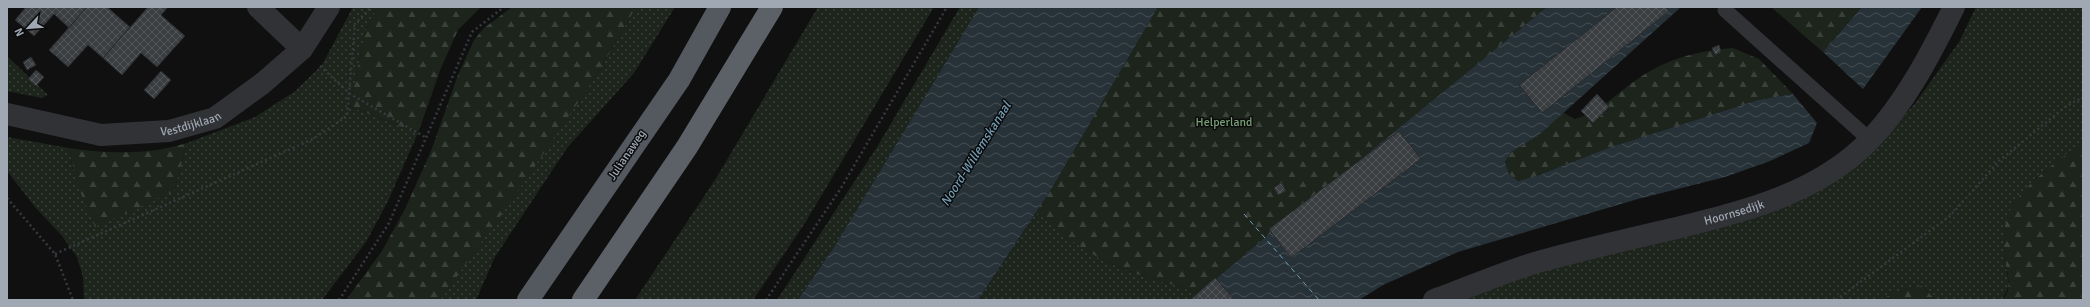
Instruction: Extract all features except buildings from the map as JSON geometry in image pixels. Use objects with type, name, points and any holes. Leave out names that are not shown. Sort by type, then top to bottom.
[{"type":"highway","name":"Julianaweg","points":[[528,300],[679,80],[720,7]]},
{"type":"highway","points":[[583,300],[687,147],[772,7]]},
{"type":"street","points":[[258,7],[302,49]]},
{"type":"street","name":"Vestdijklaan","points":[[7,114],[101,135],[169,131],[216,118],[263,83],[302,49],[329,7]]},
{"type":"street","name":"Hoornsedijk","points":[[1434,300],[1536,263],[1757,207],[1784,197],[1810,184],[1851,156],[1870,140],[1915,78],[1954,7]]},
{"type":"lane","points":[[1725,10],[1870,140]]},
{"type":"path","points":[[55,254],[313,139],[347,116],[355,24],[371,7]]},
{"type":"path","points":[[339,300],[389,223],[425,137],[472,32],[504,7]]},
{"type":"path","points":[[766,300],[841,188],[947,7]]},
{"type":"path","points":[[302,49],[350,94],[425,137]]},
{"type":"path","points":[[1836,300],[1950,216],[1999,161],[2065,107],[2083,97]]},
{"type":"path","points":[[7,198],[55,254],[73,300]]},
{"type":"green space","points":[[353,7],[378,7],[365,32],[353,92],[346,105],[418,133],[388,201],[366,242],[322,300],[84,300],[83,277],[77,257],[62,236],[35,207],[7,171],[7,137],[69,148],[73,169],[174,191],[187,143],[255,117],[294,92],[322,65]]},
{"type":"green space","points":[[378,7],[481,7],[458,30],[441,68],[418,133],[346,105],[353,92],[365,32]]},
{"type":"green space","points":[[512,7],[636,7],[598,73],[512,200],[440,300],[346,300],[382,251],[405,209],[431,151],[458,75],[474,40],[484,28]]},
{"type":"green space","points":[[636,7],[675,7],[634,73],[567,148],[495,257],[476,300],[440,300],[598,73]]},
{"type":"green space","points":[[818,7],[934,7],[805,223],[753,300],[635,300],[715,180]]},
{"type":"green space","points":[[960,7],[979,7],[836,244],[798,300],[777,300],[877,147]]},
{"type":"green space","name":"Helperland","points":[[1158,7],[1547,7],[1200,292],[1162,282],[1113,265],[1075,243],[1036,212],[1052,188]]},
{"type":"green space","points":[[1771,7],[1862,7],[1823,52]]},
{"type":"green space","points":[[1976,7],[2083,7],[2083,142],[2035,179],[2004,253],[2009,286],[2002,300],[1935,300],[1923,286],[1910,287],[1878,300],[1460,300],[1580,257],[1732,222],[1875,150],[1916,102],[1959,42]]},
{"type":"green space","points":[[1733,48],[1759,59],[1793,94],[1758,100],[1608,148],[1539,175],[1518,181],[1509,174],[1505,162],[1510,153],[1540,134],[1562,112],[1575,119],[1584,116],[1602,106],[1653,69],[1697,53]]},
{"type":"green space","points":[[7,56],[48,95],[41,98],[7,91]]},
{"type":"green space","points":[[2083,142],[2083,300],[2002,300],[2006,295],[2009,284],[2004,253],[2004,241],[2006,222],[2010,210],[2020,196],[2036,179],[2054,163]]},
{"type":"green space","points":[[187,143],[174,191],[95,227],[79,188],[69,148],[128,152],[158,150]]},
{"type":"green space","points":[[1036,212],[1075,243],[1113,265],[1162,282],[1200,292],[1191,300],[978,300]]},
{"type":"green space","points":[[1923,286],[1935,300],[1878,300],[1910,287]]},
{"type":"water","name":"Noord-Willemskanaal","points":[[979,7],[1158,7],[1052,188],[978,300],[798,300],[836,244]]},
{"type":"water","points":[[1547,7],[1681,7],[1540,134],[1510,153],[1505,162],[1509,174],[1518,181],[1539,175],[1608,148],[1758,100],[1793,94],[1817,123],[1809,143],[1770,161],[1725,177],[1638,199],[1458,252],[1383,285],[1359,300],[1191,300],[1273,231]]},
{"type":"water","points":[[1862,7],[1922,7],[1863,89],[1823,52]]},
{"type":"ferry route","points":[[1244,214],[1319,300]]}]
